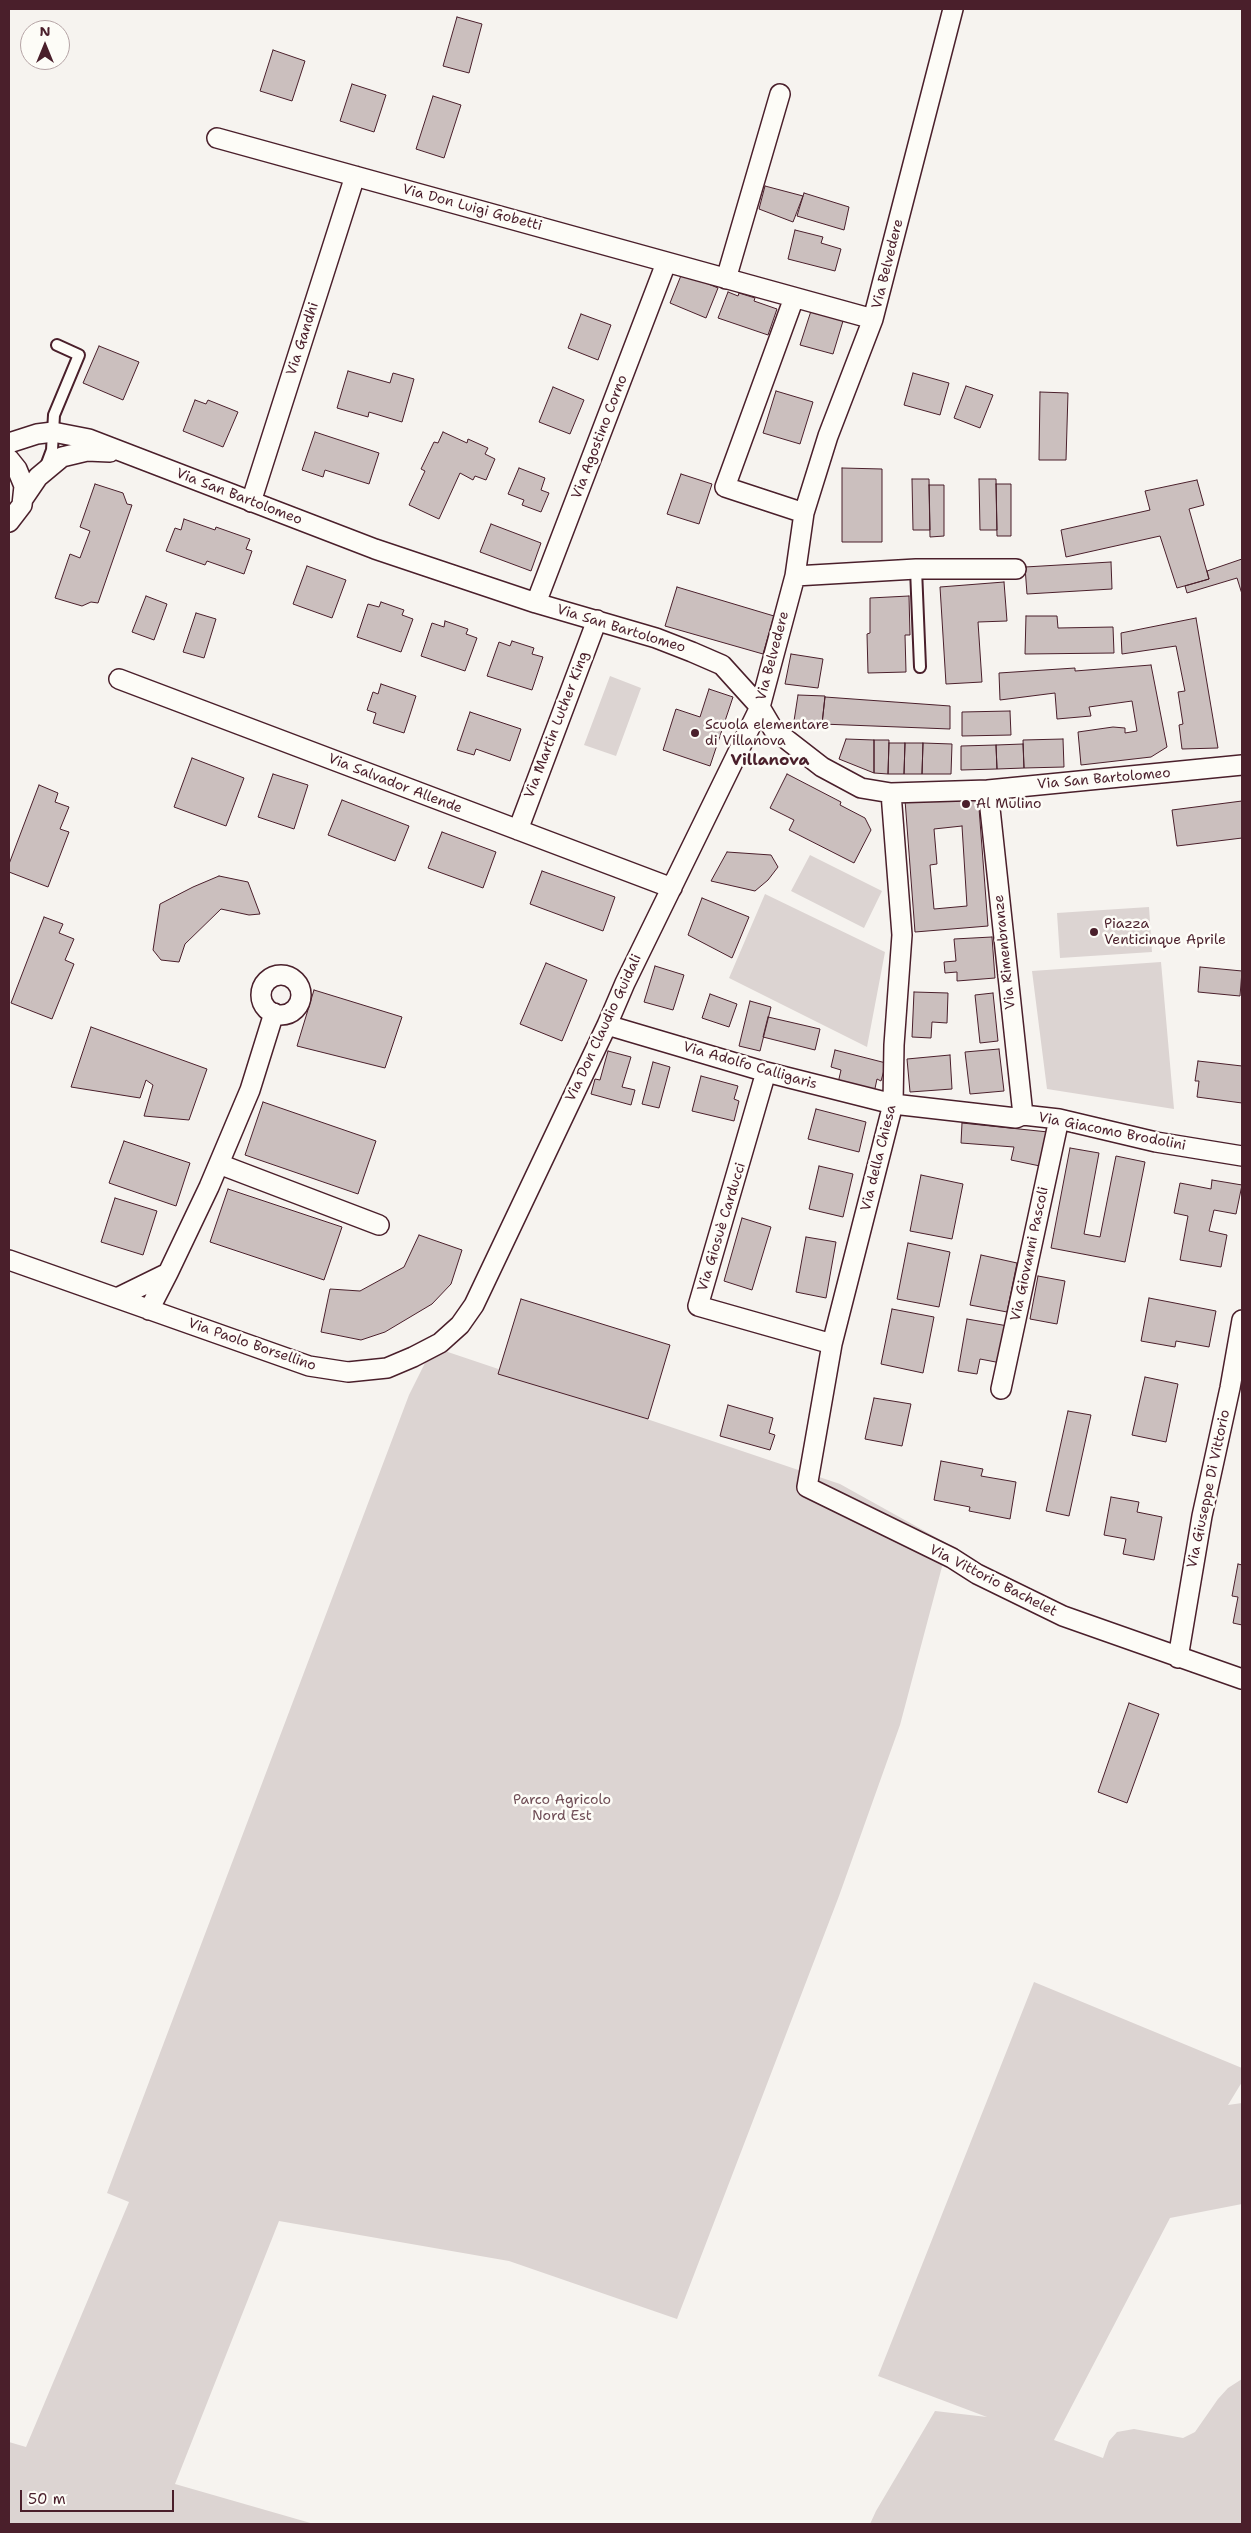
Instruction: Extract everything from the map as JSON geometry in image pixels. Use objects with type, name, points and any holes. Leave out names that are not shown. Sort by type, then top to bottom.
[{"type":"street","name":"Via Belvedere","points":[[760,707],[795,576],[804,513],[828,436],[873,319],[954,9]]},
{"type":"street","points":[[726,279],[780,94]]},
{"type":"street","name":"Via Don Luigi Gobetti","points":[[217,138],[873,319]]},
{"type":"street","name":"Via Gandhi","points":[[251,502],[355,176]]},
{"type":"street","name":"Via Agostino Corno","points":[[536,603],[663,271]]},
{"type":"street","points":[[791,306],[725,487],[804,513]]},
{"type":"street","name":"Via San Bartolomeo","points":[[9,443],[37,434],[53,432],[89,439],[375,549],[536,603],[656,638],[722,664],[760,707],[773,730],[822,767],[861,788],[891,793],[988,790],[1242,765]]},
{"type":"street","name":"Via San Bartolomeo","points":[[17,510],[45,469],[62,457],[78,452],[124,453]]},
{"type":"street","points":[[9,459],[21,474],[24,486],[9,539]]},
{"type":"street","points":[[795,576],[916,569],[1016,570]]},
{"type":"street","name":"Via Martin Luther King","points":[[518,830],[597,620]]},
{"type":"street","name":"Via Salvador Allende","points":[[119,679],[672,888]]},
{"type":"street","name":"Via Don Claudio Guidali","points":[[440,1343],[460,1325],[474,1305],[607,1025],[624,983],[760,707]]},
{"type":"street","name":"Via Rimenbranze","points":[[988,790],[1024,1115]]},
{"type":"street","name":"Via della Chiesa","points":[[807,1488],[832,1344],[893,1104],[894,1045],[902,935],[891,793]]},
{"type":"street","points":[[149,1310],[219,1164],[250,1090],[274,1014]]},
{"type":"street","name":"Via Adolfo Calligaris","points":[[607,1025],[766,1072],[893,1104]]},
{"type":"street","name":"Via Giosuè Carducci","points":[[766,1072],[698,1306],[832,1344]]},
{"type":"street","name":"Via Giacomo Brodolini","points":[[893,1104],[1016,1118],[1024,1115],[1059,1119],[1156,1142],[1242,1156]]},
{"type":"street","name":"Via Giovanni Pascoli","points":[[1001,1389],[1059,1119]]},
{"type":"street","points":[[219,1164],[379,1225]]},
{"type":"street","name":"Via Paolo Borsellino","points":[[9,1260],[309,1366],[348,1372],[387,1368],[440,1343]]},
{"type":"street","points":[[117,1298],[168,1273]]},
{"type":"street","name":"Via Giuseppe Di Vittorio","points":[[1178,1658],[1202,1516],[1230,1388],[1242,1320]]},
{"type":"street","name":"Via Vittorio Bachelet","points":[[807,1488],[952,1558],[977,1574],[1044,1608],[1178,1658],[1242,1679]]},
{"type":"lane","points":[[45,469],[52,450],[54,415],[79,354],[57,345]]},
{"type":"lane","points":[[916,569],[920,667]]},
{"type":"green space","points":[[610,676],[641,688],[616,756],[584,745]]},
{"type":"green space","points":[[810,855],[882,891],[864,928],[791,891]]},
{"type":"green space","points":[[765,894],[885,952],[867,1047],[729,978]]},
{"type":"green space","points":[[1149,907],[1152,952],[1060,958],[1057,913]]},
{"type":"green space","points":[[1161,962],[1174,1109],[1047,1089],[1032,971]]},
{"type":"green space","name":"Parco Agricolo Nord Est","points":[[433,1347],[840,1484],[948,1544],[900,1725],[839,1896],[677,2319],[509,2261],[279,2221],[175,2484],[314,2524],[9,2524],[9,2442],[26,2447],[129,2202],[107,2193],[409,1395]]},
{"type":"green space","points":[[1034,1982],[1242,2068],[1242,2082],[1228,2105],[1242,2103],[1242,2204],[1170,2218],[1054,2440],[1103,2458],[1109,2441],[1117,2432],[1134,2429],[1183,2438],[1195,2432],[1218,2399],[1228,2388],[1242,2379],[1242,2524],[870,2524],[935,2411],[987,2417],[878,2376]]},
{"type":"building","points":[[457,17],[482,24],[469,73],[443,66]]},
{"type":"building","points":[[273,50],[305,61],[292,101],[260,91]]},
{"type":"building","points":[[352,84],[386,95],[374,132],[340,121]]},
{"type":"building","points":[[433,96],[461,105],[444,158],[416,149]]},
{"type":"building","points":[[765,186],[803,196],[793,222],[759,209]]},
{"type":"building","points":[[804,193],[849,207],[844,230],[797,216]]},
{"type":"building","points":[[795,230],[823,237],[821,243],[841,249],[835,271],[788,259]]},
{"type":"building","points":[[682,273],[718,288],[706,318],[670,303]]},
{"type":"building","points":[[728,292],[738,296],[739,293],[755,298],[754,301],[777,309],[768,335],[718,318]]},
{"type":"building","points":[[811,311],[843,321],[833,354],[800,345]]},
{"type":"building","points":[[581,314],[611,325],[598,360],[568,348]]},
{"type":"building","points":[[99,346],[139,362],[123,400],[83,383]]},
{"type":"building","points":[[348,371],[390,383],[393,373],[414,379],[402,422],[369,412],[368,417],[337,408]]},
{"type":"building","points":[[913,373],[949,383],[940,415],[904,405]]},
{"type":"building","points":[[966,386],[993,395],[980,428],[954,418]]},
{"type":"building","points":[[553,387],[584,400],[570,434],[539,422]]},
{"type":"building","points":[[776,391],[813,402],[800,444],[763,433]]},
{"type":"building","points":[[1040,392],[1068,393],[1066,460],[1039,460]]},
{"type":"building","points":[[195,400],[206,404],[208,400],[238,412],[223,447],[183,431]]},
{"type":"building","points":[[315,432],[379,453],[369,484],[325,470],[323,477],[302,470]]},
{"type":"building","points":[[443,432],[467,443],[468,439],[488,448],[485,454],[495,459],[486,480],[475,476],[473,480],[460,473],[439,519],[409,505],[425,471],[421,469],[434,442],[438,443]]},
{"type":"building","points":[[519,468],[545,478],[541,490],[549,493],[541,512],[522,505],[524,500],[508,494]]},
{"type":"building","points":[[842,468],[882,469],[882,542],[842,542]]},
{"type":"building","points":[[681,474],[712,484],[699,524],[667,514]]},
{"type":"building","points":[[912,479],[929,479],[930,530],[913,530]]},
{"type":"building","points":[[979,479],[996,479],[997,530],[980,530]]},
{"type":"building","points":[[1197,480],[1204,505],[1189,509],[1209,579],[1177,588],[1160,536],[1066,557],[1061,530],[1150,510],[1145,491]]},
{"type":"building","points":[[95,484],[123,493],[127,504],[132,505],[98,603],[91,602],[82,606],[55,598],[70,554],[80,558],[90,531],[80,527]]},
{"type":"building","points":[[996,484],[1011,484],[1011,536],[997,536]]},
{"type":"building","points":[[929,485],[944,485],[944,536],[930,537]]},
{"type":"building","points":[[184,519],[215,530],[216,527],[250,539],[246,549],[252,551],[244,574],[207,561],[205,565],[166,551],[175,528],[181,530]]},
{"type":"building","points":[[491,524],[541,543],[531,571],[480,552]]},
{"type":"building","points":[[1242,559],[1242,594],[1237,578],[1187,593],[1185,586],[1209,579],[1207,571]]},
{"type":"building","points":[[1111,562],[1112,589],[1027,594],[1025,567]]},
{"type":"building","points":[[307,566],[346,580],[332,618],[293,604]]},
{"type":"building","points":[[1004,582],[1007,621],[978,622],[982,682],[946,684],[940,587]]},
{"type":"building","points":[[677,587],[774,616],[763,654],[665,626]]},
{"type":"building","points":[[146,596],[167,604],[154,640],[132,632]]},
{"type":"building","points":[[909,596],[910,635],[905,635],[906,672],[868,673],[867,634],[870,633],[870,598]]},
{"type":"building","points":[[381,602],[404,610],[402,615],[413,619],[401,652],[357,637],[368,604],[379,607]]},
{"type":"building","points":[[196,613],[216,619],[204,658],[183,652]]},
{"type":"building","points":[[1026,616],[1057,616],[1058,628],[1113,627],[1114,653],[1025,654]]},
{"type":"building","points":[[1196,618],[1218,748],[1182,749],[1179,725],[1183,724],[1178,692],[1185,691],[1176,646],[1122,654],[1121,633]]},
{"type":"building","points":[[445,621],[468,629],[466,634],[477,638],[465,671],[421,656],[432,623],[444,627]]},
{"type":"building","points":[[512,641],[534,648],[532,654],[543,657],[532,690],[487,676],[499,642],[510,646]]},
{"type":"building","points":[[791,654],[823,659],[818,688],[785,684]]},
{"type":"building","points":[[1151,665],[1167,747],[1151,757],[1081,765],[1078,732],[1113,727],[1125,728],[1125,733],[1137,731],[1132,701],[1089,707],[1091,716],[1057,719],[1055,693],[1000,700],[999,673],[1075,668],[1075,671]]},
{"type":"building","points":[[381,684],[416,696],[404,733],[373,723],[376,713],[367,710],[373,692],[378,694]]},
{"type":"building","name":"Scuola elementare di Villanova","points":[[709,689],[733,697],[710,766],[663,750],[676,709],[700,717]]},
{"type":"building","points":[[798,695],[825,696],[822,724],[794,721]]},
{"type":"building","points":[[825,697],[950,706],[950,729],[822,724]]},
{"type":"building","points":[[1010,711],[1011,735],[962,736],[962,712]]},
{"type":"building","points":[[470,712],[521,729],[510,761],[476,749],[474,755],[457,750]]},
{"type":"building","points":[[846,739],[874,740],[874,773],[839,759]]},
{"type":"building","points":[[1063,739],[1064,767],[1024,768],[1023,740]]},
{"type":"building","points":[[874,740],[889,740],[888,774],[874,773]]},
{"type":"building","points":[[889,743],[905,743],[904,774],[888,774]]},
{"type":"building","points":[[905,743],[923,743],[922,774],[904,774]]},
{"type":"building","points":[[923,743],[952,744],[951,774],[922,774]]},
{"type":"building","points":[[1023,744],[1024,768],[997,769],[996,745]]},
{"type":"building","points":[[996,745],[997,769],[961,770],[961,746]]},
{"type":"building","points":[[192,758],[244,778],[226,826],[174,807]]},
{"type":"building","points":[[273,774],[308,785],[294,829],[258,817]]},
{"type":"building","points":[[787,774],[841,802],[840,805],[865,818],[871,830],[854,863],[789,830],[794,820],[770,808]]},
{"type":"building","points":[[39,785],[58,793],[55,802],[69,807],[60,829],[69,832],[48,887],[9,872],[9,864]]},
{"type":"building","points":[[978,795],[988,926],[915,932],[905,800]],"holes":[[[962,826],[967,906],[934,909],[930,865],[937,864],[934,829]]]},
{"type":"building","points":[[342,800],[409,826],[395,861],[328,835]]},
{"type":"building","points":[[1242,801],[1242,838],[1177,846],[1172,810]]},
{"type":"building","points":[[442,832],[496,852],[483,888],[428,868]]},
{"type":"building","points":[[727,852],[771,855],[778,867],[768,880],[755,891],[711,881]]},
{"type":"building","points":[[542,871],[615,897],[603,931],[530,904]]},
{"type":"building","points":[[219,876],[248,882],[260,914],[249,915],[221,909],[185,944],[179,962],[161,960],[153,950],[160,904]]},
{"type":"building","points":[[702,898],[749,917],[732,958],[688,935]]},
{"type":"building","points":[[44,917],[63,924],[59,933],[74,939],[65,960],[74,964],[52,1019],[11,1003]]},
{"type":"building","points":[[992,937],[995,978],[957,981],[957,972],[945,973],[944,962],[956,961],[954,939]]},
{"type":"building","points":[[546,963],[587,980],[562,1041],[520,1024]]},
{"type":"building","points":[[655,966],[684,975],[673,1010],[644,1002]]},
{"type":"building","points":[[1200,967],[1242,971],[1240,996],[1198,992]]},
{"type":"building","points":[[314,990],[402,1017],[385,1068],[297,1046]]},
{"type":"building","points":[[914,992],[948,993],[947,1023],[932,1022],[931,1038],[912,1037]]},
{"type":"building","points":[[993,993],[998,1041],[980,1043],[975,995]]},
{"type":"building","points":[[710,994],[737,1004],[729,1027],[702,1018]]},
{"type":"building","points":[[750,1001],[771,1007],[760,1051],[739,1046]]},
{"type":"building","points":[[768,1017],[820,1029],[815,1050],[763,1037]]},
{"type":"building","points":[[91,1027],[207,1069],[189,1120],[144,1116],[153,1085],[146,1080],[140,1098],[71,1087]]},
{"type":"building","points":[[999,1049],[1004,1091],[970,1094],[965,1052]]},
{"type":"building","points":[[835,1050],[886,1063],[881,1081],[877,1079],[874,1093],[838,1083],[841,1070],[831,1067]]},
{"type":"building","points":[[608,1051],[631,1057],[622,1087],[635,1090],[631,1105],[591,1094],[595,1079],[600,1080]]},
{"type":"building","points":[[950,1055],[952,1089],[910,1092],[907,1059]]},
{"type":"building","points":[[1198,1061],[1242,1066],[1242,1103],[1197,1097],[1199,1081],[1195,1081]]},
{"type":"building","points":[[653,1062],[670,1067],[659,1108],[642,1104]]},
{"type":"building","points":[[701,1076],[738,1086],[734,1099],[739,1101],[734,1121],[692,1111]]},
{"type":"building","points":[[263,1102],[376,1141],[358,1194],[245,1155]]},
{"type":"building","points":[[816,1109],[866,1122],[859,1152],[808,1139]]},
{"type":"building","points":[[962,1123],[1048,1132],[1040,1166],[1011,1160],[1014,1147],[961,1143]]},
{"type":"building","points":[[124,1141],[190,1163],[176,1206],[109,1183]]},
{"type":"building","points":[[1070,1148],[1099,1153],[1084,1234],[1100,1237],[1116,1156],[1145,1162],[1125,1262],[1051,1248]]},
{"type":"building","points":[[819,1166],[853,1174],[843,1217],[809,1209]]},
{"type":"building","points":[[921,1175],[963,1184],[952,1239],[910,1231]]},
{"type":"building","points":[[1212,1180],[1242,1185],[1236,1214],[1214,1210],[1209,1231],[1227,1235],[1221,1267],[1180,1260],[1188,1216],[1174,1213],[1180,1183],[1211,1189]]},
{"type":"building","points":[[228,1189],[342,1227],[324,1280],[210,1242]]},
{"type":"building","points":[[115,1198],[157,1211],[143,1255],[101,1242]]},
{"type":"building","points":[[742,1218],[771,1227],[752,1290],[724,1281]]},
{"type":"building","points":[[419,1235],[462,1250],[451,1284],[432,1304],[385,1332],[361,1340],[321,1332],[330,1289],[360,1291],[404,1267]]},
{"type":"building","points":[[806,1237],[836,1242],[826,1298],[796,1292]]},
{"type":"building","points":[[908,1243],[950,1252],[939,1307],[897,1299]]},
{"type":"building","points":[[981,1255],[1017,1263],[1007,1312],[970,1305]]},
{"type":"building","points":[[1038,1276],[1065,1281],[1057,1324],[1030,1319]]},
{"type":"building","points":[[1149,1298],[1216,1311],[1209,1347],[1176,1341],[1175,1347],[1141,1341]]},
{"type":"building","points":[[521,1299],[670,1345],[648,1419],[498,1374]]},
{"type":"building","points":[[892,1309],[934,1317],[923,1373],[881,1364]]},
{"type":"building","points":[[967,1319],[1008,1326],[1001,1363],[980,1359],[977,1374],[958,1371]]},
{"type":"building","points":[[1145,1377],[1178,1384],[1166,1442],[1132,1435]]},
{"type":"building","points":[[874,1398],[911,1404],[902,1446],[865,1439]]},
{"type":"building","points":[[728,1405],[773,1418],[769,1433],[775,1435],[770,1450],[720,1436]]},
{"type":"building","points":[[1068,1411],[1091,1415],[1069,1516],[1046,1511]]},
{"type":"building","points":[[941,1461],[983,1469],[981,1476],[1016,1482],[1010,1519],[969,1511],[970,1507],[934,1500]]},
{"type":"building","points":[[1111,1497],[1139,1502],[1137,1512],[1162,1517],[1154,1560],[1123,1554],[1126,1539],[1104,1535]]},
{"type":"building","points":[[1238,1564],[1242,1565],[1242,1625],[1233,1623],[1238,1597],[1232,1596]]},
{"type":"building","points":[[1129,1703],[1159,1714],[1127,1803],[1098,1792]]},
{"type":"place","name":"Scuola elementare di Villanova","points":[[695,733]]},
{"type":"place","name":"Al Mulino","points":[[966,804]]},
{"type":"place","name":"Piazza Venticinque Aprile","points":[[1094,932]]},
{"type":"district","name":"Villanova","points":[[770,761]]}]
